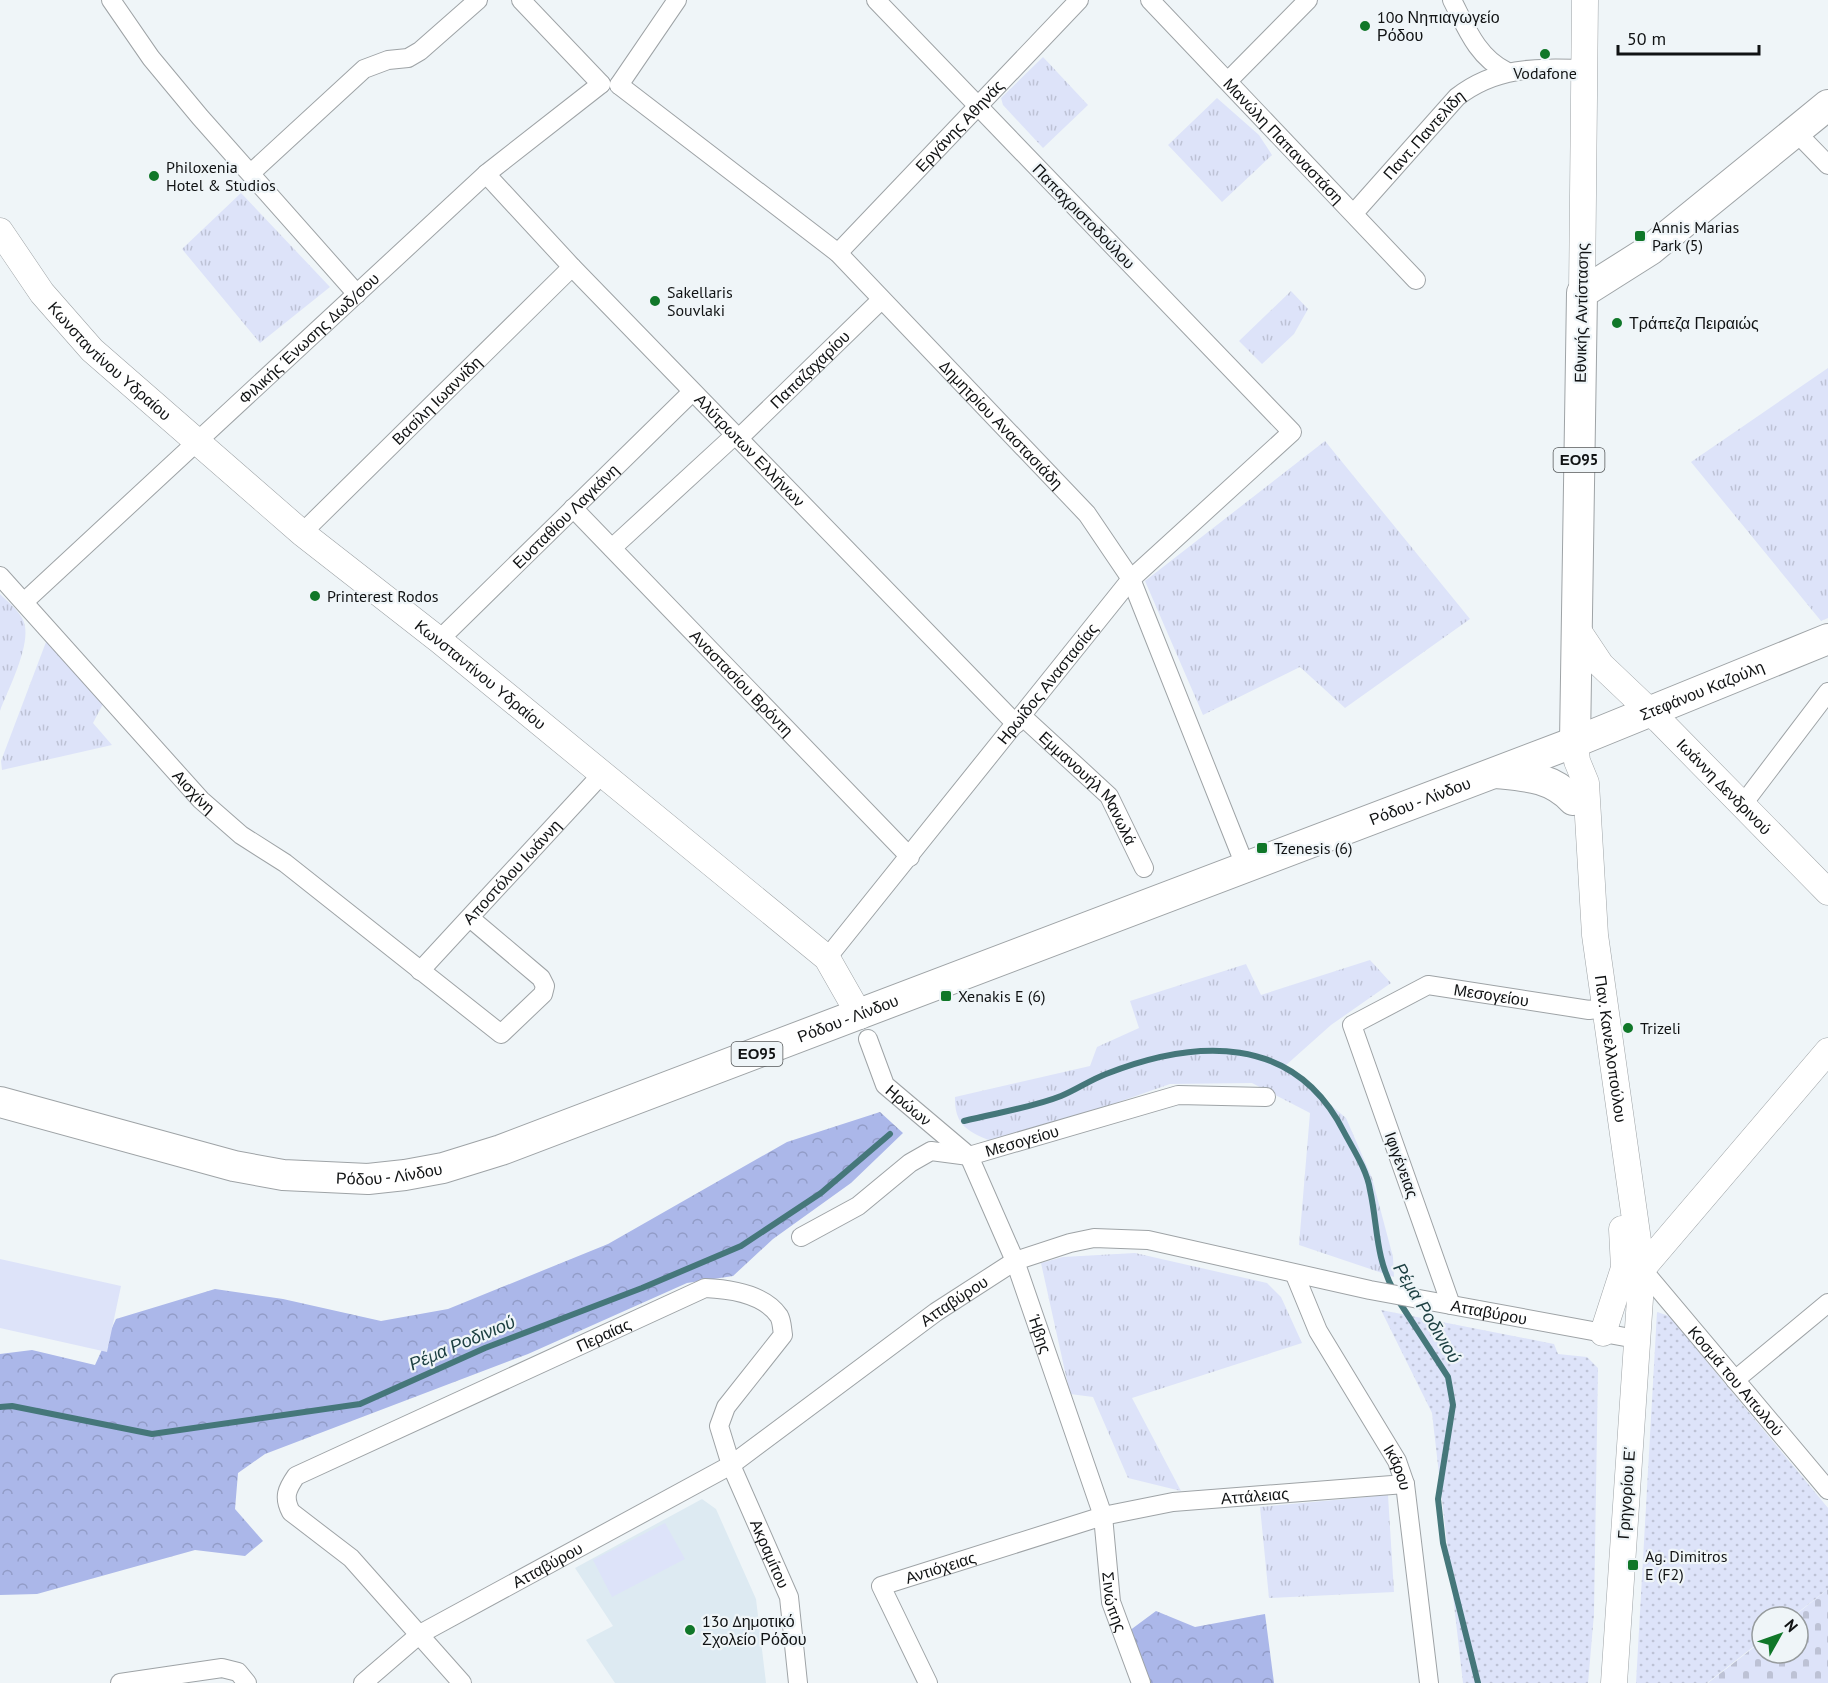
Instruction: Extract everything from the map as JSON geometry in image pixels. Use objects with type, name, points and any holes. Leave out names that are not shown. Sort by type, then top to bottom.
[{"type":"main road","name":"Εθνικής Αντίστασης","points":[[1575,626],[1585,0]]},
{"type":"main road","points":[[1582,293],[1650,250],[1828,105]]},
{"type":"main road","name":"Κωνσταντίνου Υδραίου","points":[[0,231],[23,267],[70,327],[93,350],[302,533],[439,640],[827,958],[864,1027]]},
{"type":"main road","name":"Ιωάννη Δενδρινού","points":[[1575,626],[1601,665],[1651,712],[1828,892]]},
{"type":"main road","name":"ΕΟ95","points":[[1575,626],[1576,752]]},
{"type":"main road","name":"Στεφάνου Καζούλη","points":[[1576,752],[1651,712],[1828,639]]},
{"type":"main road","name":"Ρόδου - Λίνδου","points":[[0,1102],[234,1166],[283,1175],[368,1179],[443,1168],[864,1027],[1246,868],[1493,773],[1576,752]]},
{"type":"main road","name":"Παν. Κανελλοπούλου","points":[[1576,752],[1572,783],[1575,872],[1596,1009],[1619,1202],[1633,1269],[1636,1339]]},
{"type":"main road","name":"Παν. Κανελλοπούλου","points":[[1576,752],[1586,783],[1596,1009]]},
{"type":"main road","points":[[1493,773],[1551,782],[1562,788],[1572,800]]},
{"type":"main road","points":[[1633,1269],[1828,1051]]},
{"type":"main road","name":"Παν. Κανελλοπούλου","points":[[1603,1333],[1633,1269]]},
{"type":"main road","name":"Γρηγορίου Ε'","points":[[1614,1683],[1636,1339]]},
{"type":"street","points":[[111,0],[151,58],[357,294]]},
{"type":"street","points":[[251,173],[364,69],[388,60],[408,58],[420,51],[478,0]]},
{"type":"street","name":"Δημητρίου Αναστασιάδη","points":[[521,0],[610,84],[838,253],[1087,514],[1131,579],[1246,868]]},
{"type":"street","name":"Φιλικής Ένωσης Δωδ/σου","points":[[24,602],[486,174],[610,84],[677,0]]},
{"type":"street","name":"Παπαχριστοδούλου","points":[[876,0],[1292,432]]},
{"type":"street","name":"Εργάνης Αθηνάς","points":[[838,253],[1079,0]]},
{"type":"street","name":"Μανώλη Παπαναστάση","points":[[1150,0],[1416,280]]},
{"type":"street","points":[[1228,81],[1308,0]]},
{"type":"street","points":[[1452,0],[1480,51],[1491,64],[1506,71]]},
{"type":"street","name":"Παντ. Παντελίδη","points":[[1354,213],[1457,97],[1476,82],[1506,71],[1585,69]]},
{"type":"street","points":[[1796,132],[1828,165]]},
{"type":"street","name":"Αλύτρωτων Ελλήνων","points":[[486,174],[736,437],[1019,720]]},
{"type":"street","name":"Βασίλη Ιωαννίδη","points":[[302,533],[572,267]]},
{"type":"street","name":"Παπαζαχαρίου","points":[[612,548],[736,437],[881,300]]},
{"type":"street","name":"Ευσταθίου Λαγκάνη","points":[[439,640],[693,392]]},
{"type":"street","name":"Ηρωίδος Αναστασίας","points":[[827,958],[1131,579],[1292,432]]},
{"type":"street","name":"Αναστασίου Βρόντη","points":[[573,508],[910,857]]},
{"type":"street","name":"Αισχίνη","points":[[0,576],[201,800],[241,834],[285,863],[501,1034],[543,994],[545,986],[541,978],[470,918]]},
{"type":"street","points":[[1743,804],[1828,692]]},
{"type":"street","name":"Εμμανουήλ Μανωλά","points":[[1019,720],[1109,796],[1144,868]]},
{"type":"street","name":"Αποστόλου Ιωάννη","points":[[420,971],[602,774]]},
{"type":"street","name":"Μεσογείου","points":[[1352,1025],[1428,985],[1596,1009]]},
{"type":"street","name":"Ιφιγένειας","points":[[1352,1025],[1451,1305]]},
{"type":"street","name":"Ηρώων","points":[[864,1027],[885,1085],[969,1156]]},
{"type":"street","name":"Μεσογείου","points":[[801,1237],[858,1206],[910,1162],[932,1151],[969,1156],[1178,1095],[1266,1097]]},
{"type":"street","name":"Ήβης","points":[[969,1156],[1015,1261],[1103,1516]]},
{"type":"street","name":"Ατταβύρου","points":[[363,1683],[420,1634],[731,1465],[936,1312],[1015,1261],[1070,1242],[1094,1238],[1148,1240],[1294,1275],[1636,1339]]},
{"type":"street","name":"Κοσμά του Αιτωλού","points":[[1633,1269],[1735,1380],[1828,1490]]},
{"type":"street","name":"Ικάρου","points":[[1294,1275],[1318,1330],[1397,1461],[1405,1484],[1429,1683]]},
{"type":"street","name":"Περαίας","points":[[420,1634],[351,1558],[291,1512],[285,1502],[287,1488],[296,1476],[705,1288],[734,1290],[766,1306],[779,1317],[783,1335],[726,1407],[719,1426],[731,1465]]},
{"type":"street","points":[[1735,1380],[1828,1303]]},
{"type":"street","name":"Ακραμίτου","points":[[731,1465],[789,1597],[798,1683]]},
{"type":"street","name":"Αττάλειας","points":[[1103,1516],[1173,1502],[1405,1484]]},
{"type":"street","name":"Αντιόχειας","points":[[928,1683],[881,1586],[1103,1516]]},
{"type":"street","name":"Σινώπης","points":[[1103,1516],[1111,1602],[1141,1683]]},
{"type":"street","points":[[420,1634],[462,1683]]},
{"type":"street","points":[[120,1683],[222,1668],[238,1672],[247,1683]]},
{"type":"shaded area","points":[[702,1499],[716,1509],[756,1599],[766,1683],[615,1683],[586,1640],[613,1626],[575,1568]]},
{"type":"green space","points":[[1043,57],[1088,105],[1043,148],[1003,105],[1001,98]]},
{"type":"green space","points":[[1217,98],[1259,135],[1272,155],[1222,202],[1168,145]]},
{"type":"green space","points":[[241,193],[330,287],[260,343],[182,249]]},
{"type":"green space","points":[[1291,291],[1308,309],[1294,334],[1262,364],[1239,341]]},
{"type":"green space","points":[[1828,368],[1828,618],[1821,621],[1691,462]]},
{"type":"green space","points":[[1325,441],[1470,619],[1345,708],[1300,667],[1203,715],[1145,581]]},
{"type":"green space","points":[[0,594],[22,618],[25,638],[19,664],[0,711]]},
{"type":"green space","points":[[54,641],[104,702],[93,723],[112,745],[2,770],[1,761],[46,642]]},
{"type":"green space","points":[[1370,960],[1391,983],[1331,1025],[1285,1066],[1346,1118],[1372,1178],[1393,1257],[1394,1277],[1299,1245],[1310,1113],[1252,1083],[1170,1084],[999,1144],[967,1129],[958,1116],[955,1097],[1090,1066],[1097,1047],[1139,1028],[1130,1001],[1246,964],[1261,995]]},
{"type":"green space","points":[[880,1112],[903,1133],[851,1183],[773,1239],[733,1276],[687,1283],[528,1354],[265,1454],[238,1473],[235,1509],[263,1541],[245,1556],[195,1550],[37,1594],[0,1595],[0,1354],[32,1350],[95,1365],[116,1319],[215,1289],[283,1299],[381,1321],[448,1309],[608,1244],[787,1142]]},
{"type":"green space","points":[[1135,1253],[1267,1283],[1281,1297],[1302,1343],[1132,1398],[1181,1491],[1128,1478],[1093,1397],[1070,1394],[1041,1263],[1063,1257]]},
{"type":"green space","points":[[0,1259],[121,1286],[107,1352],[0,1328]]},
{"type":"green space","points":[[1381,1310],[1554,1344],[1558,1354],[1587,1357],[1598,1368],[1594,1614],[1588,1683],[1463,1683],[1432,1413]]},
{"type":"green space","points":[[1657,1312],[1669,1316],[1828,1508],[1828,1589],[1807,1605],[1750,1605],[1750,1649],[1707,1683],[1636,1683]]},
{"type":"green space","points":[[1388,1495],[1394,1592],[1269,1598],[1260,1507]]},
{"type":"green space","points":[[665,1523],[685,1559],[612,1597],[593,1560]]},
{"type":"green space","points":[[1828,1589],[1828,1683],[1708,1683],[1750,1650],[1750,1665],[1810,1665],[1810,1605],[1808,1605]]},
{"type":"green space","points":[[1156,1611],[1195,1627],[1265,1614],[1274,1683],[1148,1683],[1129,1631]]},
{"type":"waterway","name":"Ρέμα Ροδινιού","points":[[964,1121],[1049,1100],[1067,1094],[1106,1074],[1140,1062],[1174,1054],[1207,1051],[1240,1053],[1270,1061],[1298,1076],[1323,1100],[1363,1167],[1373,1203],[1380,1254],[1394,1291]]},
{"type":"waterway","name":"Ρέμα Ροδινιού","points":[[0,1407],[12,1406],[152,1434],[360,1404],[485,1348],[642,1288],[741,1246],[821,1193],[890,1134]]},
{"type":"waterway","name":"Ρέμα Ροδινιού","points":[[1398,1300],[1448,1377],[1453,1405],[1438,1499],[1443,1543],[1478,1683]]},
{"type":"place","name":"10ο Νηπιαγωγείο Ρόδου","points":[[1365,26]]},
{"type":"place","name":"Vodafone","points":[[1545,54]]},
{"type":"place","name":"Philoxenia Hotel & Studios","points":[[154,176]]},
{"type":"place","name":"Annis Marias Park (5)","points":[[1640,236]]},
{"type":"place","name":"Sakellaris Souvlaki","points":[[655,301]]},
{"type":"place","name":"Τράπεζα Πειραιώς","points":[[1617,323]]},
{"type":"place","name":"Printerest Rodos","points":[[315,596]]},
{"type":"place","name":"Tzenesis (6)","points":[[1262,848]]},
{"type":"place","name":"Xenakis E (6)","points":[[946,996]]},
{"type":"place","name":"Trizeli","points":[[1628,1028]]},
{"type":"place","name":"Ag. Dimitros E (F2)","points":[[1633,1565]]},
{"type":"place","name":"13ο Δημοτικό Σχολείο Ρόδου","points":[[690,1630]]}]
